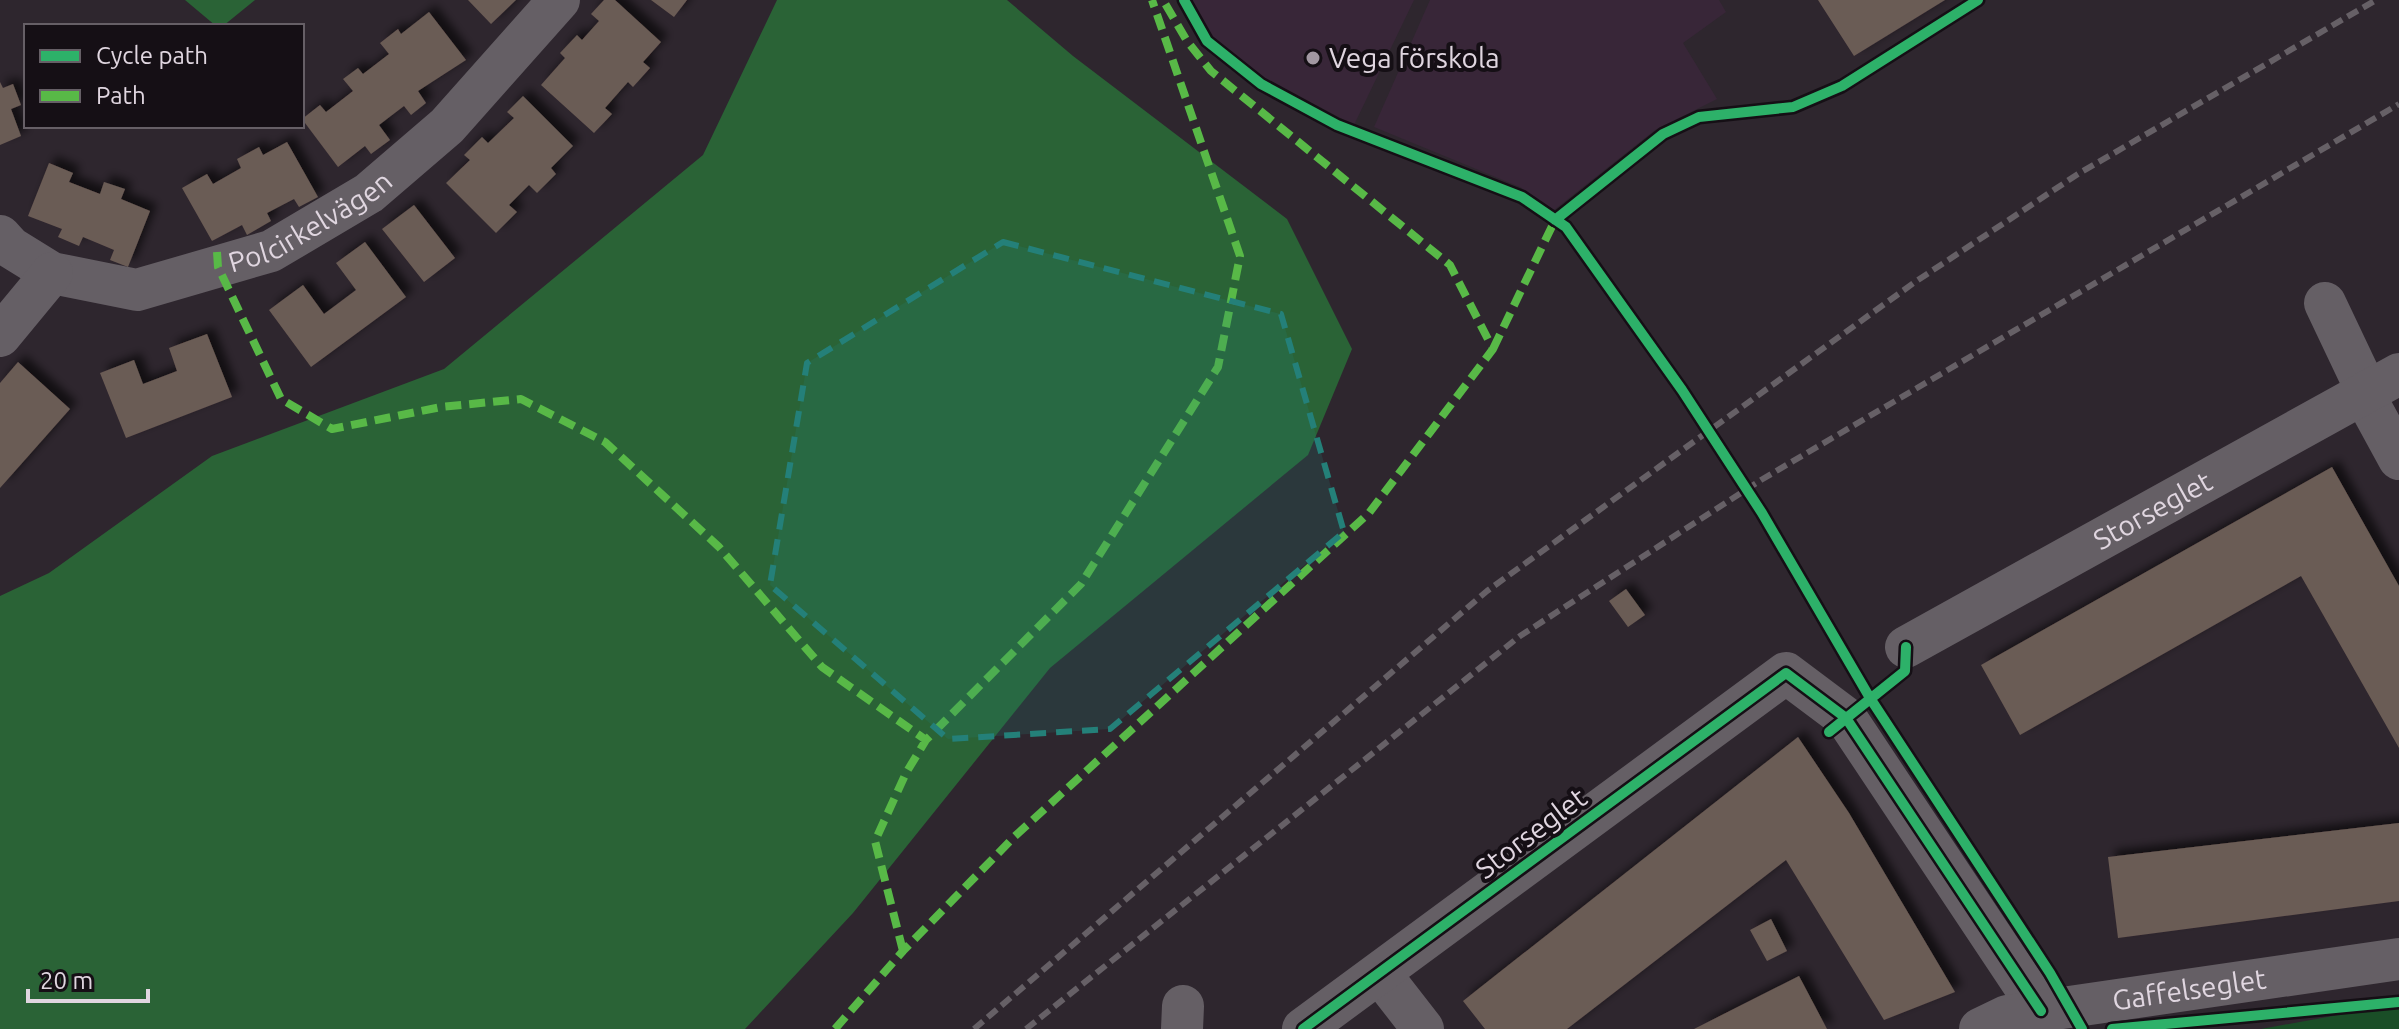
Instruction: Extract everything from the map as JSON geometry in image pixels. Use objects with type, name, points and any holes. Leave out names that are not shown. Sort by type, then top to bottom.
[{"type":"street","name":"Polcirkelvägen","points":[[0,236],[10,247],[52,273],[137,290],[271,251],[369,193],[447,126],[559,0]]},
{"type":"street","points":[[0,336],[52,273]]},
{"type":"street","points":[[2325,303],[2362,381],[2363,393],[2399,459]]},
{"type":"street","name":"Storseglet","points":[[1906,647],[2399,374]]},
{"type":"street","name":"Storseglet","points":[[1303,1029],[1381,975],[1786,673],[1846,718],[2041,1011]]},
{"type":"street","name":"Gaffelseglet","points":[[1980,1029],[2007,1016],[2399,959]]},
{"type":"street","points":[[1381,975],[1423,1029]]},
{"type":"highlighted area","points":[[1003,242],[1281,314],[1344,532],[1110,729],[948,739],[770,585],[807,363]]},
{"type":"shaded area","name":"Vega förskola","points":[[1192,0],[1414,0],[1354,125],[1266,79],[1211,38]]},
{"type":"shaded area","points":[[1430,0],[1719,0],[1726,12],[1683,43],[1717,99],[1655,130],[1554,210],[1520,187],[1374,127]]},
{"type":"green space","points":[[185,0],[255,0],[225,24],[214,24]]},
{"type":"green space","points":[[777,0],[1007,0],[1073,56],[1287,219],[1352,349],[1308,455],[1050,668],[853,913],[745,1029],[0,1029],[0,596],[49,573],[212,456],[444,369],[703,155]]},
{"type":"green space","points":[[2399,1004],[2399,1029],[2261,1029]]},
{"type":"building","points":[[468,0],[516,0],[491,24]]},
{"type":"building","points":[[604,0],[615,0],[661,42],[643,62],[650,68],[633,87],[628,82],[605,108],[612,114],[594,133],[541,85],[565,58],[560,53],[577,35],[582,40],[599,21],[591,14]]},
{"type":"building","points":[[651,0],[687,0],[674,17]]},
{"type":"building","points":[[1818,0],[1945,0],[1854,56]]},
{"type":"building","points":[[429,12],[466,60],[418,91],[426,103],[411,115],[404,106],[379,125],[390,140],[371,154],[365,146],[338,167],[304,117],[320,105],[326,112],[353,91],[343,79],[358,68],[363,74],[389,54],[380,43],[398,29],[401,34]]},
{"type":"building","points":[[0,82],[3,88],[13,84],[21,105],[11,109],[21,136],[0,145]]},
{"type":"building","points":[[523,96],[573,146],[551,168],[556,174],[537,193],[529,185],[509,205],[517,212],[496,233],[446,183],[470,160],[464,155],[482,137],[488,143],[514,118],[507,112]]},
{"type":"building","points":[[287,142],[318,197],[299,207],[294,199],[267,213],[271,221],[247,235],[242,225],[212,241],[182,188],[207,174],[213,184],[241,168],[237,159],[259,147],[263,155]]},
{"type":"building","points":[[49,163],[73,173],[69,182],[100,194],[104,182],[125,189],[121,199],[150,211],[128,267],[110,260],[114,250],[83,237],[79,246],[58,237],[62,229],[28,216]]},
{"type":"building","points":[[414,205],[455,258],[424,282],[382,229]]},
{"type":"building","points":[[365,242],[406,297],[311,367],[269,310],[303,285],[324,314],[356,290],[336,263]]},
{"type":"building","points":[[207,334],[232,397],[126,438],[100,373],[134,360],[143,384],[177,371],[169,348]]},
{"type":"building","points":[[18,362],[70,409],[0,488],[0,383]]},
{"type":"building","points":[[2332,467],[2399,586],[2399,748],[2301,576],[2020,735],[1981,665]]},
{"type":"building","points":[[1626,589],[1645,615],[1628,627],[1609,601]]},
{"type":"building","points":[[1798,737],[1849,813],[1955,992],[1884,1020],[1786,860],[1567,1029],[1485,1029],[1463,1001]]},
{"type":"building","points":[[2399,823],[2399,901],[2118,938],[2108,857]]},
{"type":"building","points":[[1771,919],[1787,951],[1767,961],[1750,930]]},
{"type":"building","points":[[1799,976],[1827,1029],[1694,1029]]},
{"type":"railway","points":[[974,1029],[1487,591],[1915,282],[2078,174],[2376,0]]},
{"type":"railway","points":[[1026,1029],[1520,636],[1761,480],[2399,104]]},
{"type":"marked path","points":[[903,951],[875,841],[906,773],[926,740],[1081,584],[1218,367],[1240,256],[1152,0]]},
{"type":"marked path","points":[[835,1029],[903,951],[1014,837],[1369,513],[1493,349],[1450,265],[1211,71],[1187,41],[1163,0]]},
{"type":"marked path","points":[[1493,349],[1555,220]]},
{"type":"marked path","points":[[217,252],[218,267],[281,399],[332,429],[441,407],[521,399],[605,442],[719,547],[822,667],[926,740]]},
{"type":"cycle path","points":[[1184,0],[1207,41],[1261,84],[1337,125],[1522,197],[1566,227],[1682,390],[1762,513],[1870,698],[2050,973],[2082,1029]]},
{"type":"cycle path","points":[[1555,220],[1663,134],[1699,117],[1793,107],[1842,86],[1978,0]]},
{"type":"cycle path","points":[[1829,732],[1905,671],[1906,647]]},
{"type":"cycle path","points":[[1303,1029],[1786,673],[1846,718],[2041,1011]]},
{"type":"cycle path","points":[[2112,1029],[2399,1002]]},
{"type":"place","name":"Vega förskola","points":[[1313,58]]}]
